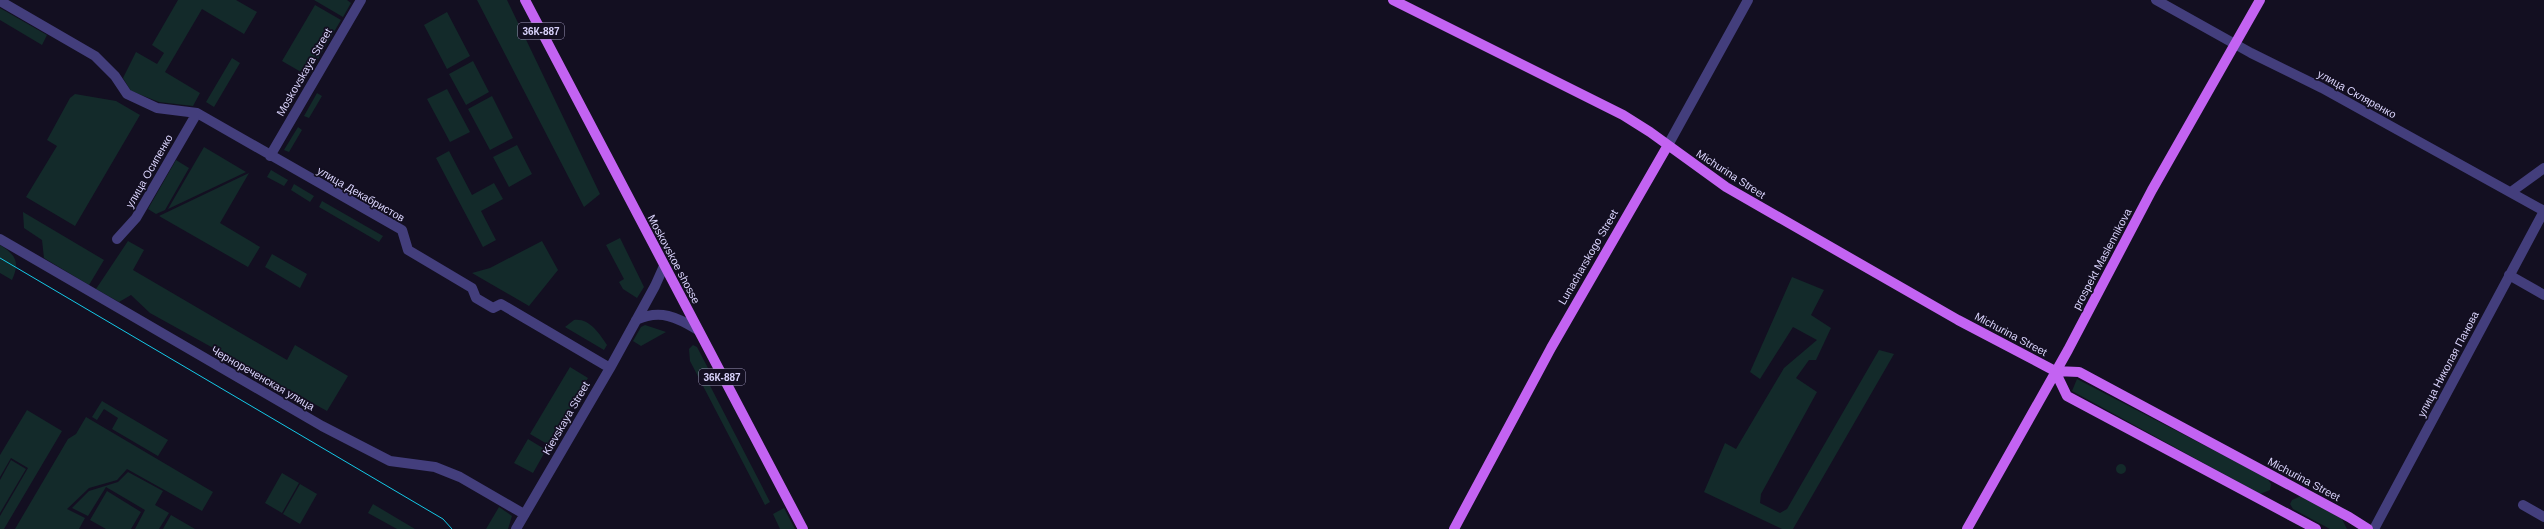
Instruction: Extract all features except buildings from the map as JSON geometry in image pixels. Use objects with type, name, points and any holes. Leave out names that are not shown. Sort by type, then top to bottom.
[{"type":"main road","name":"Moskovskoe shosse","points":[[525,0],[803,529]]},
{"type":"main road","name":"Michurina Street","points":[[1393,0],[1623,115],[1726,187],[1972,328],[2055,371],[2079,372],[2343,513],[2368,529]]},
{"type":"main road","name":"prospekt Maslennikova","points":[[1967,529],[2260,0]]},
{"type":"main road","name":"Lunacharskogo Street","points":[[1454,529],[1551,348],[1668,145]]},
{"type":"main road","points":[[2055,371],[2067,396],[2316,529]]},
{"type":"street","name":"Lunacharskogo Street","points":[[1668,145],[1748,0]]},
{"type":"street","name":"улица Скляренко","points":[[2156,0],[2322,88],[2544,211]]},
{"type":"street","points":[[0,1],[95,56],[115,76],[128,94],[157,108],[197,113],[270,156]]},
{"type":"street","name":"Moskovskaya Street","points":[[270,156],[361,1]]},
{"type":"street","name":"улица Осипенко","points":[[117,239],[136,218],[197,113]]},
{"type":"street","name":"улица Декабристов","points":[[270,156],[402,230],[408,250],[472,288],[476,298],[493,308],[501,304],[610,368]]},
{"type":"street","points":[[2511,192],[2544,168]]},
{"type":"street","name":"улица Николая Панова","points":[[2374,529],[2544,211]]},
{"type":"street","name":"Чернореченская улица","points":[[0,238],[328,429],[390,461],[435,467],[460,477],[524,514]]},
{"type":"street","name":"Kievskaya Street","points":[[516,529],[610,368],[655,286],[664,266]]},
{"type":"street","points":[[2510,275],[2544,295]]},
{"type":"street","points":[[636,320],[654,314],[665,314],[676,317],[698,330]]},
{"type":"street","points":[[2523,505],[2544,517]]},
{"type":"green space","points":[[178,0],[236,0],[257,12],[244,34],[202,9],[165,72],[200,93],[193,106],[159,102],[131,91],[123,78],[136,52],[157,64],[164,53],[152,45]]},
{"type":"green space","points":[[314,0],[347,0],[351,3],[343,17]]},
{"type":"green space","points":[[477,0],[507,0],[600,194],[584,207]]},
{"type":"green space","points":[[315,5],[341,20],[308,76],[282,61]]},
{"type":"green space","points":[[0,8],[47,35],[42,45],[0,20]]},
{"type":"green space","points":[[447,12],[470,56],[447,69],[424,25]]},
{"type":"green space","points":[[232,58],[240,63],[214,107],[206,102]]},
{"type":"green space","points":[[473,61],[489,92],[466,105],[449,74]]},
{"type":"green space","points":[[447,89],[470,132],[450,142],[427,99]]},
{"type":"green space","points":[[317,93],[322,96],[309,118],[304,116]]},
{"type":"green space","points":[[75,94],[116,101],[140,115],[75,226],[26,197],[57,146],[47,140],[70,98]]},
{"type":"green space","points":[[492,96],[513,138],[490,150],[468,109]]},
{"type":"green space","points":[[298,127],[302,130],[289,152],[284,150]]},
{"type":"green space","points":[[517,145],[532,174],[509,187],[493,157]]},
{"type":"green space","points":[[204,147],[246,172],[168,209]]},
{"type":"green space","points":[[449,151],[472,195],[494,183],[503,199],[481,211],[496,240],[483,247],[436,158]]},
{"type":"green space","points":[[176,160],[189,168],[165,210],[156,214],[148,209]]},
{"type":"green space","points":[[271,170],[288,180],[284,186],[267,177]]},
{"type":"green space","points":[[249,173],[220,223],[260,247],[248,267],[159,216]]},
{"type":"green space","points":[[294,184],[314,196],[310,202],[291,190]]},
{"type":"green space","points":[[322,201],[383,236],[379,242],[319,207]]},
{"type":"green space","points":[[23,212],[104,260],[89,285],[44,258],[42,240],[24,228]]},
{"type":"green space","points":[[620,238],[644,287],[637,298],[623,289],[619,282],[624,279],[606,245]]},
{"type":"green space","points":[[128,241],[144,250],[133,270],[287,360],[295,345],[348,376],[327,411],[150,313],[131,295],[119,302],[96,289]]},
{"type":"green space","points":[[542,241],[558,270],[529,306],[472,273],[490,268]]},
{"type":"green space","points":[[0,245],[10,252],[15,260],[16,268],[12,280],[0,273]]},
{"type":"green space","points":[[272,254],[307,274],[300,288],[265,267]]},
{"type":"green space","points":[[1792,277],[1824,290],[1811,315],[1831,328],[1816,360],[1809,360],[1796,378],[1817,392],[1761,494],[1760,503],[1780,513],[1787,509],[1879,350],[1894,354],[1793,529],[1782,529],[1704,492],[1725,443],[1736,449],[1784,368],[1817,340],[1793,327],[1760,379],[1750,372]]},
{"type":"green space","points":[[574,320],[584,321],[593,327],[607,345],[604,350],[565,327]]},
{"type":"green space","points":[[645,325],[666,332],[641,346],[633,341],[641,327]]},
{"type":"green space","points":[[693,345],[697,347],[709,370],[704,374],[770,502],[765,505],[690,361],[689,349]]},
{"type":"green space","points":[[570,367],[588,378],[549,445],[530,434]]},
{"type":"green space","points":[[2077,379],[2267,478],[2271,484],[2270,490],[2260,494],[2072,391]]},
{"type":"green space","points":[[102,401],[168,440],[158,456],[112,429],[118,418],[104,409],[97,420],[92,417]]},
{"type":"green space","points":[[27,410],[62,431],[4,529],[0,529],[0,516],[28,468],[11,458],[0,477],[0,455]]},
{"type":"green space","points":[[86,417],[213,492],[202,511],[127,469],[117,480],[89,488],[67,509],[85,518],[79,529],[15,529],[68,439],[76,434]]},
{"type":"green space","points":[[528,439],[546,450],[533,473],[514,463]]},
{"type":"green space","points":[[11,460],[26,469],[0,513],[0,480]]},
{"type":"green space","points":[[2121,464],[2126,469],[2121,474],[2116,469]]},
{"type":"green space","points":[[128,472],[163,491],[155,505],[169,513],[159,529],[135,529],[145,510],[106,487],[88,516],[72,508],[89,491],[118,482]]},
{"type":"green space","points":[[282,473],[299,483],[282,513],[265,503]]},
{"type":"green space","points":[[300,484],[317,494],[300,524],[283,514]]},
{"type":"green space","points":[[107,491],[141,512],[131,529],[106,529],[90,520]]},
{"type":"green space","points":[[2301,496],[2342,519],[2347,529],[2330,529],[2293,509],[2290,504],[2292,500]]},
{"type":"green space","points":[[373,504],[415,529],[397,529],[368,513]]},
{"type":"green space","points":[[499,507],[512,516],[508,529],[486,529]]},
{"type":"green space","points":[[784,508],[795,529],[780,529],[773,514]]},
{"type":"green space","points":[[171,515],[195,529],[163,529]]},
{"type":"tram line","points":[[0,258],[443,519],[452,529]]}]
